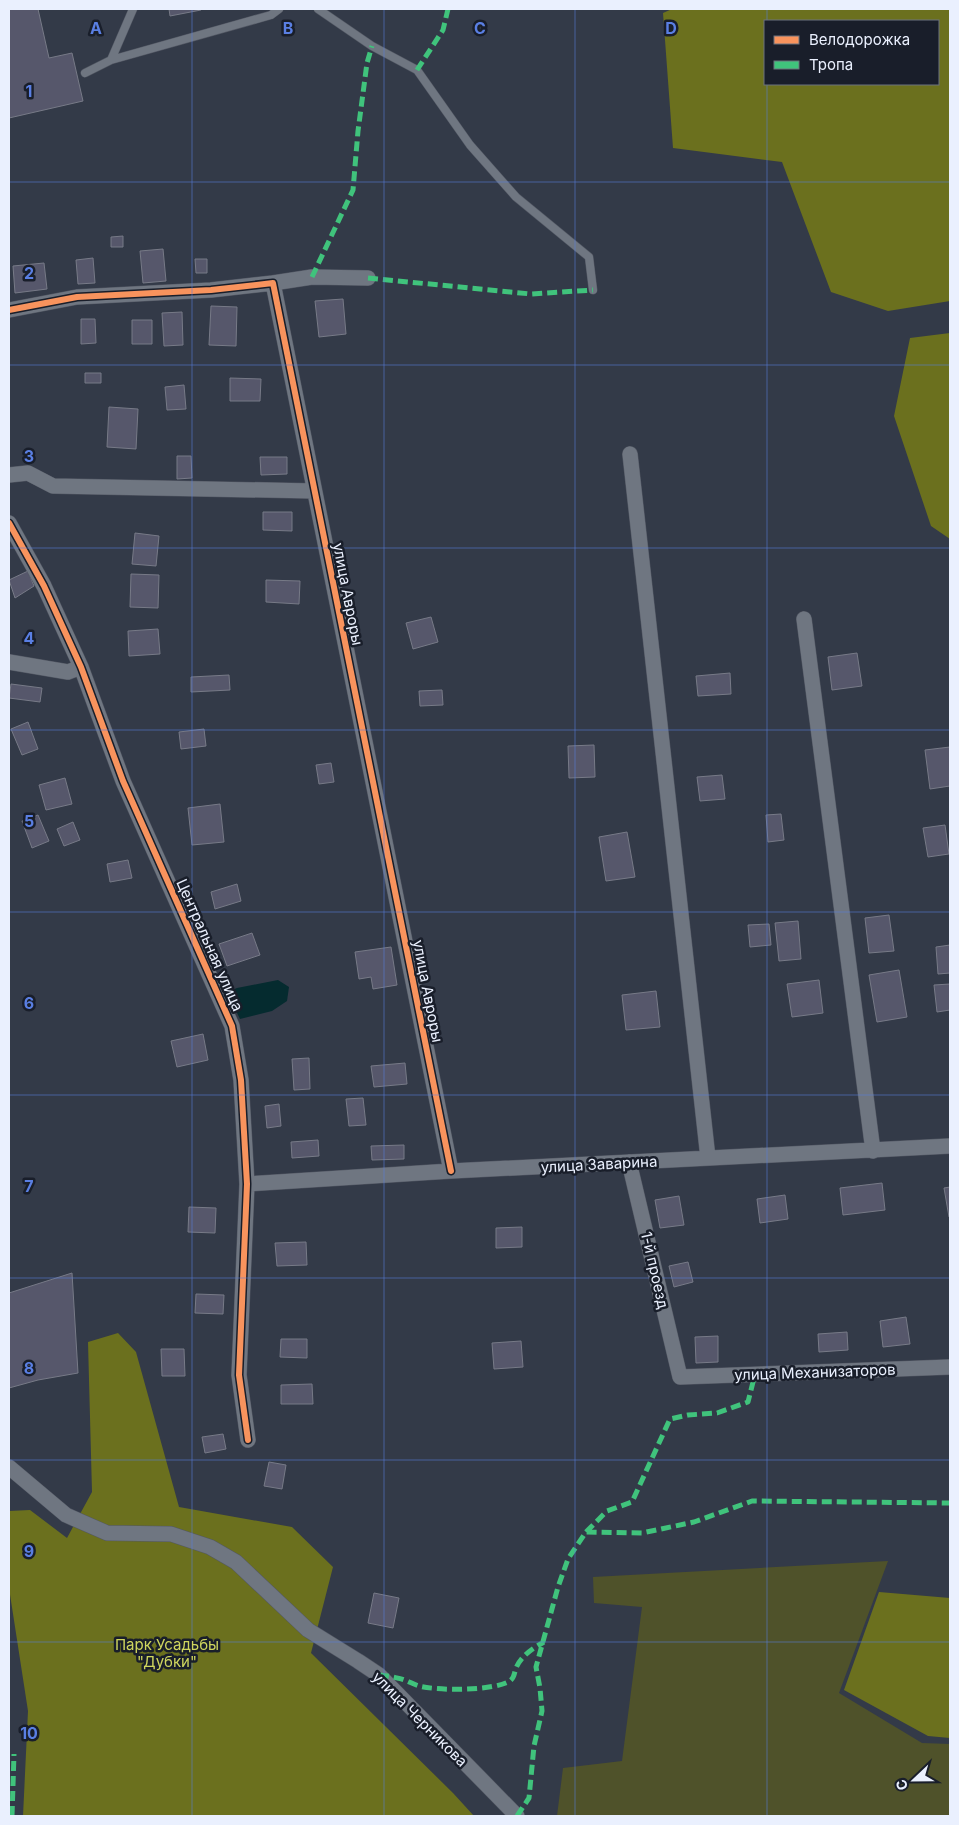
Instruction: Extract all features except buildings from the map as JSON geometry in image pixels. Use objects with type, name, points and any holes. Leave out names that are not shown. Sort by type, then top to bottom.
[{"type":"street","points":[[9,310],[77,297],[212,290],[312,277],[368,278]]},
{"type":"street","name":"улица Авроры","points":[[273,283],[451,1170]]},
{"type":"street","points":[[630,454],[708,1158]]},
{"type":"street","points":[[9,475],[28,473],[53,486],[314,491]]},
{"type":"street","name":"Центральная улица","points":[[9,523],[44,586],[81,667],[123,781],[232,1026],[241,1080],[247,1184],[239,1375],[248,1440]]},
{"type":"street","points":[[804,619],[873,1150]]},
{"type":"street","points":[[9,662],[68,672],[81,667]]},
{"type":"street","name":"улица Заварина","points":[[247,1184],[451,1170],[950,1146]]},
{"type":"street","name":"1-й проезд","points":[[629,1162],[680,1377]]},
{"type":"street","name":"улица Механизаторов","points":[[680,1377],[950,1367]]},
{"type":"street","name":"улица Черникова","points":[[9,1467],[66,1515],[107,1533],[170,1534],[210,1547],[236,1562],[308,1630],[358,1660],[378,1675],[517,1816]]},
{"type":"lane","points":[[111,60],[133,9]]},
{"type":"lane","points":[[85,73],[111,60],[271,15],[279,9]]},
{"type":"lane","points":[[318,9],[372,46],[417,70],[470,145],[516,197],[589,257],[593,290]]},
{"type":"green space","points":[[672,9],[950,9],[950,301],[888,311],[831,292],[782,162],[673,148],[663,13]]},
{"type":"green space","points":[[950,333],[950,539],[931,526],[894,416],[910,338]]},
{"type":"green space","name":"Парк Усадьбы \"Дубки\"","points":[[118,1333],[136,1352],[179,1507],[292,1527],[333,1567],[311,1653],[474,1816],[23,1816],[28,1711],[9,1588],[9,1511],[30,1510],[67,1538],[92,1492],[88,1342]]},
{"type":"green space","points":[[888,1561],[839,1693],[922,1743],[950,1744],[950,1816],[557,1816],[563,1768],[622,1761],[642,1607],[594,1603],[593,1577]]},
{"type":"green space","points":[[879,1592],[950,1598],[950,1738],[928,1736],[844,1690]]},
{"type":"shaded area","points":[[278,980],[289,987],[287,1001],[272,1011],[240,1019],[227,992],[237,988]]},
{"type":"marked path","points":[[417,70],[443,30],[448,9]]},
{"type":"marked path","points":[[312,277],[353,190],[358,131],[367,63],[372,46]]},
{"type":"marked path","points":[[368,278],[531,294],[593,290]]},
{"type":"marked path","points":[[586,1532],[607,1511],[632,1502],[670,1419],[688,1415],[717,1413],[748,1402],[755,1374]]},
{"type":"marked path","points":[[517,1816],[529,1798],[534,1746],[542,1711],[536,1667],[558,1587],[568,1559],[586,1532],[642,1533],[694,1522],[752,1501],[950,1503]]},
{"type":"marked path","points":[[379,1675],[390,1676],[428,1688],[465,1689],[491,1687],[510,1681],[524,1656],[544,1642]]},
{"type":"marked path","points":[[12,1816],[14,1754]]},
{"type":"cycle path","points":[[9,310],[77,297],[211,290],[273,283],[451,1171]]},
{"type":"cycle path","points":[[9,523],[44,586],[81,667],[123,781],[232,1026],[241,1080],[247,1184],[239,1375],[248,1440]]}]
